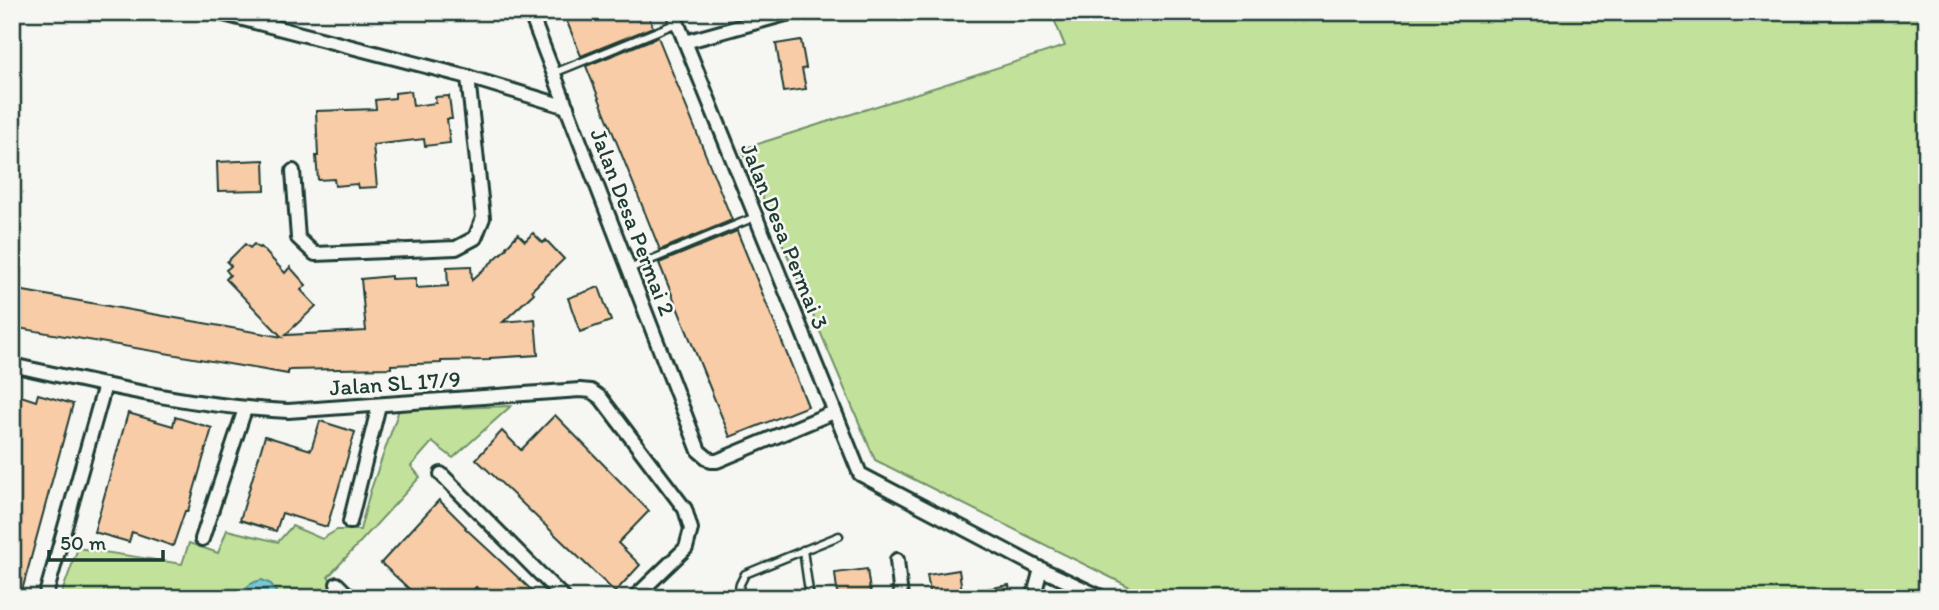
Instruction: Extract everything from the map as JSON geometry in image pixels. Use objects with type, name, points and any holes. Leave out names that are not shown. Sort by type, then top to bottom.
[{"type":"street","points":[[216,12],[468,77],[567,107]]},
{"type":"street","name":"Jalan Desa Permai 2","points":[[530,12],[696,448],[706,458],[717,461],[834,412]]},
{"type":"street","points":[[685,41],[793,12]]},
{"type":"street","name":"Jalan Desa Permai 3","points":[[675,18],[860,474],[1041,569]]},
{"type":"street","points":[[293,171],[298,238],[315,254],[456,248],[475,238],[483,218],[468,77]]},
{"type":"street","name":"Jalan SL 17/9","points":[[12,365],[105,385],[245,409],[288,411],[591,391],[601,398],[685,509],[691,529],[686,548],[634,598]]},
{"type":"street","points":[[45,598],[105,385]]},
{"type":"street","points":[[350,522],[379,405]]},
{"type":"street","points":[[202,539],[245,409]]},
{"type":"street","points":[[441,474],[565,598]]},
{"type":"street","points":[[897,561],[901,598]]},
{"type":"street","points":[[1036,598],[1041,569],[1103,598]]},
{"type":"street","points":[[337,584],[351,598]]},
{"type":"lane","points":[[554,73],[675,18]]},
{"type":"lane","points":[[629,269],[755,217]]},
{"type":"lane","points":[[737,598],[745,574],[839,536]]},
{"type":"lane","points":[[803,550],[810,598]]},
{"type":"green space","points":[[1051,12],[1927,12],[1927,598],[1152,598],[875,460],[742,149],[1065,46]]},
{"type":"green space","points":[[511,406],[453,458],[432,442],[411,466],[420,477],[328,577],[348,595],[346,598],[60,598],[78,548],[182,564],[189,543],[218,553],[227,530],[278,542],[292,526],[322,539],[337,530],[360,530],[370,492],[399,410]]},
{"type":"water","points":[[262,580],[271,584],[280,598],[236,598],[250,584]]},
{"type":"building","points":[[563,12],[647,12],[653,27],[581,56]]},
{"type":"building","points":[[658,37],[732,220],[660,250],[586,66]]},
{"type":"building","points":[[801,40],[806,68],[802,69],[806,89],[784,92],[776,44]]},
{"type":"building","points":[[411,91],[413,106],[436,103],[435,97],[449,96],[452,119],[447,119],[450,143],[425,146],[424,139],[373,145],[377,187],[358,188],[357,184],[335,186],[334,179],[318,180],[316,111],[376,109],[375,100],[395,98],[395,93]]},
{"type":"building","points":[[264,160],[265,190],[218,191],[217,162]]},
{"type":"building","points":[[737,231],[808,406],[730,437],[659,263]]},
{"type":"building","points":[[533,233],[543,243],[546,240],[564,259],[503,322],[535,319],[538,355],[391,365],[391,368],[288,370],[288,374],[12,327],[12,289],[282,337],[226,279],[230,275],[226,270],[231,266],[227,262],[245,244],[250,248],[254,244],[261,247],[285,273],[290,267],[306,285],[301,290],[316,306],[285,335],[366,331],[361,279],[391,276],[391,279],[416,278],[416,288],[448,286],[447,267],[471,266],[472,280],[507,248],[518,234],[525,241]]},
{"type":"building","points":[[599,287],[611,321],[580,332],[568,298]]},
{"type":"building","points":[[12,393],[36,401],[38,394],[73,404],[20,598],[12,598]]},
{"type":"building","points":[[128,413],[173,426],[175,417],[212,428],[188,511],[185,511],[173,546],[132,532],[129,542],[94,532]]},
{"type":"building","points":[[555,415],[649,511],[618,543],[640,565],[615,592],[476,459],[502,431],[521,450]]},
{"type":"building","points":[[320,421],[355,432],[327,527],[282,513],[276,531],[240,520],[265,436],[311,450]]},
{"type":"building","points":[[439,500],[540,598],[488,598],[476,587],[466,598],[419,598],[381,563]]},
{"type":"building","points":[[867,569],[871,598],[838,598],[835,573]]},
{"type":"building","points":[[959,570],[963,598],[931,598],[927,575]]},
{"type":"building","points":[[1009,585],[1011,598],[974,598],[974,591]]}]
